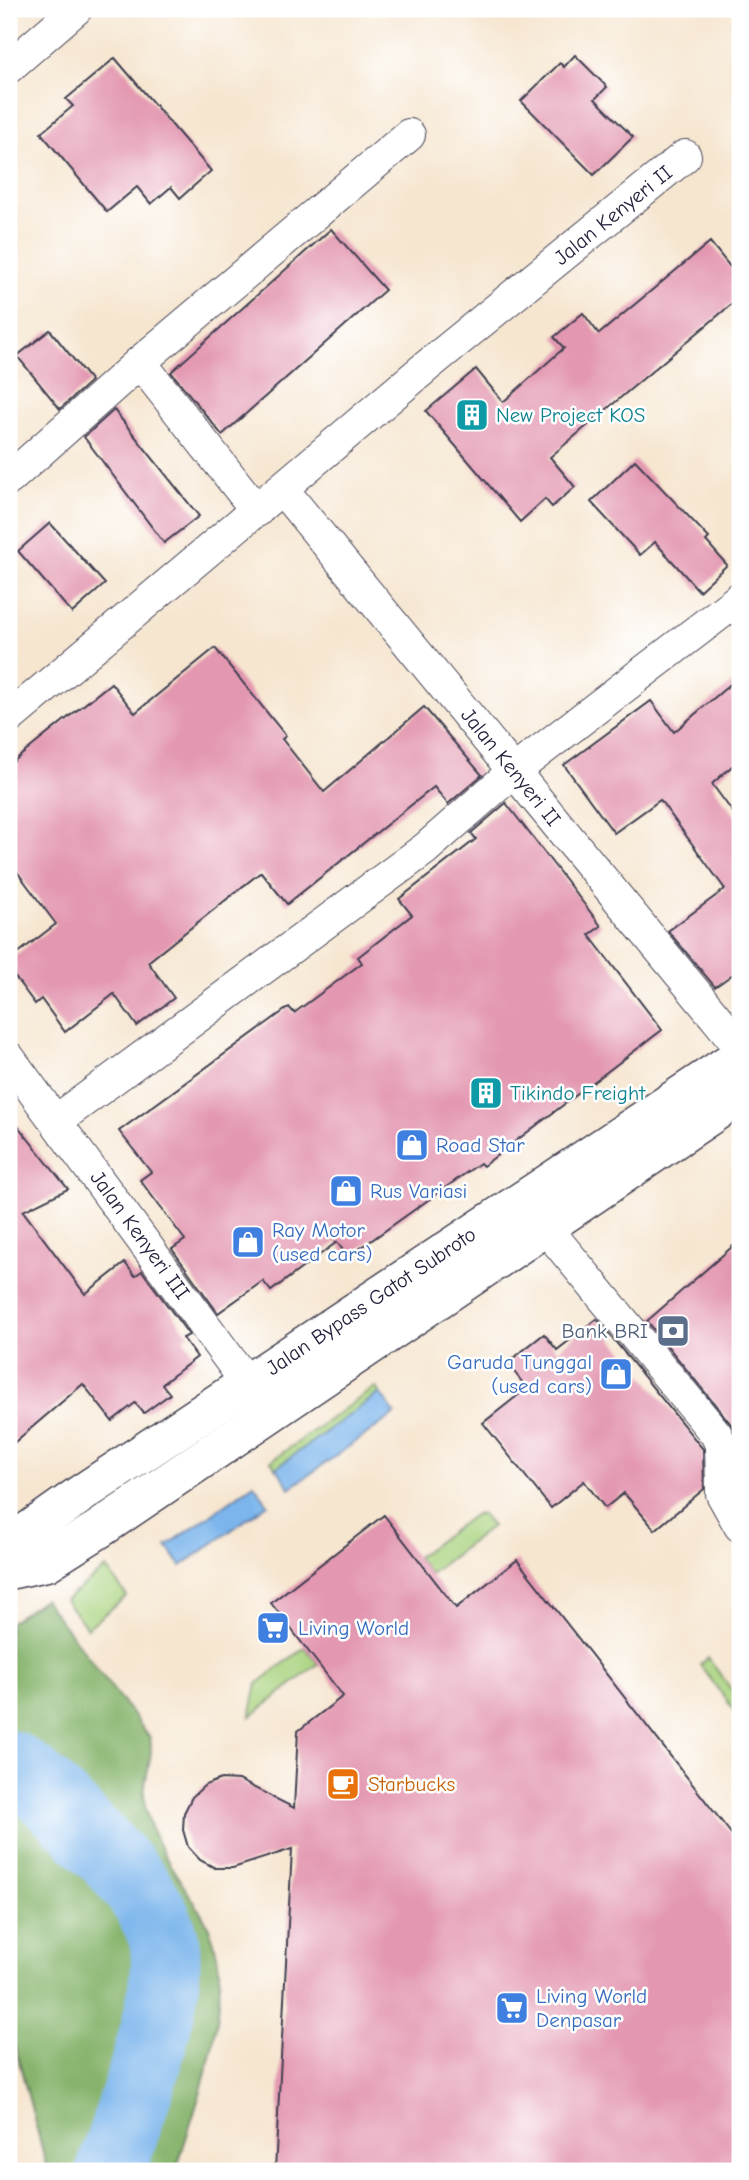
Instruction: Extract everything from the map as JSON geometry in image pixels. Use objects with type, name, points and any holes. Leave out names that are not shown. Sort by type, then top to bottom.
[{"type":"highway","name":"Jalan Bypass Gatot Subroto","points":[[9,1570],[47,1562],[258,1399],[740,1056]]},
{"type":"highway","name":"Jalan Bypass Gatot Subroto","points":[[9,1554],[23,1535],[258,1399],[545,1227],[740,1095]]},
{"type":"street","points":[[9,66],[76,9]]},
{"type":"street","points":[[9,479],[140,362],[409,135]]},
{"type":"street","name":"Jalan Kenyeri II","points":[[9,718],[282,488],[685,156]]},
{"type":"street","points":[[140,362],[257,511]]},
{"type":"street","name":"Jalan Kenyeri II","points":[[282,488],[740,1047]]},
{"type":"street","points":[[56,1121],[425,849],[514,771],[740,598]]},
{"type":"street","name":"Jalan Kenyeri III","points":[[9,1058],[258,1399]]},
{"type":"street","points":[[545,1227],[716,1434],[721,1445],[722,1494],[740,1526]]},
{"type":"green space","points":[[375,1387],[380,1393],[276,1468],[271,1461]]},
{"type":"green space","points":[[475,1514],[482,1515],[492,1526],[430,1574],[417,1557]]},
{"type":"green space","points":[[106,1568],[127,1596],[87,1628],[65,1600]]},
{"type":"green space","points":[[44,1599],[150,1738],[151,1756],[144,1791],[146,1811],[163,1854],[204,1918],[215,1946],[219,1977],[213,2044],[176,2171],[48,2171],[9,2024],[9,1623]]},
{"type":"green space","points":[[305,1647],[318,1664],[250,1717],[257,1684]]},
{"type":"green space","points":[[708,1658],[740,1701],[740,1718],[700,1665]]},
{"type":"water","points":[[380,1393],[395,1414],[290,1488],[276,1468]]},
{"type":"water","points":[[254,1484],[268,1504],[181,1566],[167,1546]]},
{"type":"building","points":[[575,55],[607,87],[595,99],[633,137],[594,175],[521,101],[560,63],[564,67]]},
{"type":"building","points":[[115,58],[211,171],[180,198],[171,187],[151,204],[137,187],[107,212],[41,133],[73,106],[66,99]]},
{"type":"building","points":[[331,229],[385,290],[222,435],[171,372]]},
{"type":"building","points":[[710,242],[740,279],[740,297],[550,457],[575,487],[552,507],[545,499],[520,522],[426,411],[476,369],[503,402],[564,348],[554,337],[583,313],[599,334]]},
{"type":"building","points":[[50,330],[91,381],[60,409],[17,356]]},
{"type":"building","points":[[114,410],[199,516],[164,543],[84,437]]},
{"type":"building","points":[[635,460],[709,538],[706,541],[727,565],[699,591],[655,542],[640,555],[591,502]]},
{"type":"building","points":[[50,523],[105,584],[72,613],[18,551]]},
{"type":"building","points":[[215,648],[286,736],[282,739],[324,792],[424,707],[482,775],[448,804],[434,787],[287,904],[261,872],[148,962],[174,998],[137,1026],[114,994],[65,1032],[41,999],[35,1004],[9,969],[9,960],[56,924],[9,861],[9,765],[111,683],[135,713]]},
{"type":"building","points":[[740,676],[740,759],[712,784],[740,822],[740,969],[715,987],[668,931],[725,889],[660,800],[614,833],[564,765],[651,701],[674,732]]},
{"type":"building","points":[[506,803],[601,926],[589,935],[662,1030],[483,1166],[480,1163],[348,1257],[337,1242],[271,1291],[263,1281],[218,1313],[172,1249],[185,1240],[140,1180],[151,1172],[119,1131],[289,1007],[294,1013],[362,963],[358,957],[412,915],[399,899],[476,839],[471,833]]},
{"type":"building","points":[[9,1115],[68,1189],[23,1211],[85,1294],[125,1263],[135,1276],[142,1271],[189,1335],[183,1338],[197,1357],[162,1384],[170,1394],[144,1413],[135,1403],[112,1421],[83,1384],[9,1447]]},
{"type":"building","points":[[740,1240],[740,1459],[738,1438],[730,1423],[647,1321]]},
{"type":"building","points":[[597,1319],[703,1449],[704,1489],[655,1530],[624,1493],[605,1508],[584,1481],[551,1508],[483,1423],[527,1388],[507,1363],[544,1334],[557,1350]]},
{"type":"building","name":"Living World Denpasar","points":[[384,1515],[456,1608],[517,1560],[740,1845],[740,2171],[275,2171],[292,1849],[233,1868],[215,1868],[200,1860],[188,1847],[183,1830],[184,1813],[192,1797],[205,1785],[221,1779],[239,1780],[294,1808],[298,1731],[343,1696],[271,1603]]},
{"type":"waterway","points":[[9,1765],[51,1797],[121,1869],[141,1893],[162,1933],[166,1956],[158,2017],[150,2051],[111,2171]]},
{"type":"place","name":"New Project KOS","points":[[472,415]]},
{"type":"place","name":"Tikindo Freight","points":[[486,1093]]},
{"type":"place","name":"Road Star","points":[[412,1145]]},
{"type":"place","name":"Rus Variasi","points":[[346,1191]]},
{"type":"place","name":"Ray Motor (used cars)","points":[[248,1242]]},
{"type":"place","name":"Bank BRI","points":[[673,1331]]},
{"type":"place","name":"Garuda Tunggal (used cars)","points":[[616,1374]]},
{"type":"place","name":"Living World","points":[[273,1628]]},
{"type":"place","name":"Starbucks","points":[[343,1784]]},
{"type":"place","name":"Living World Denpasar","points":[[512,2008]]}]
